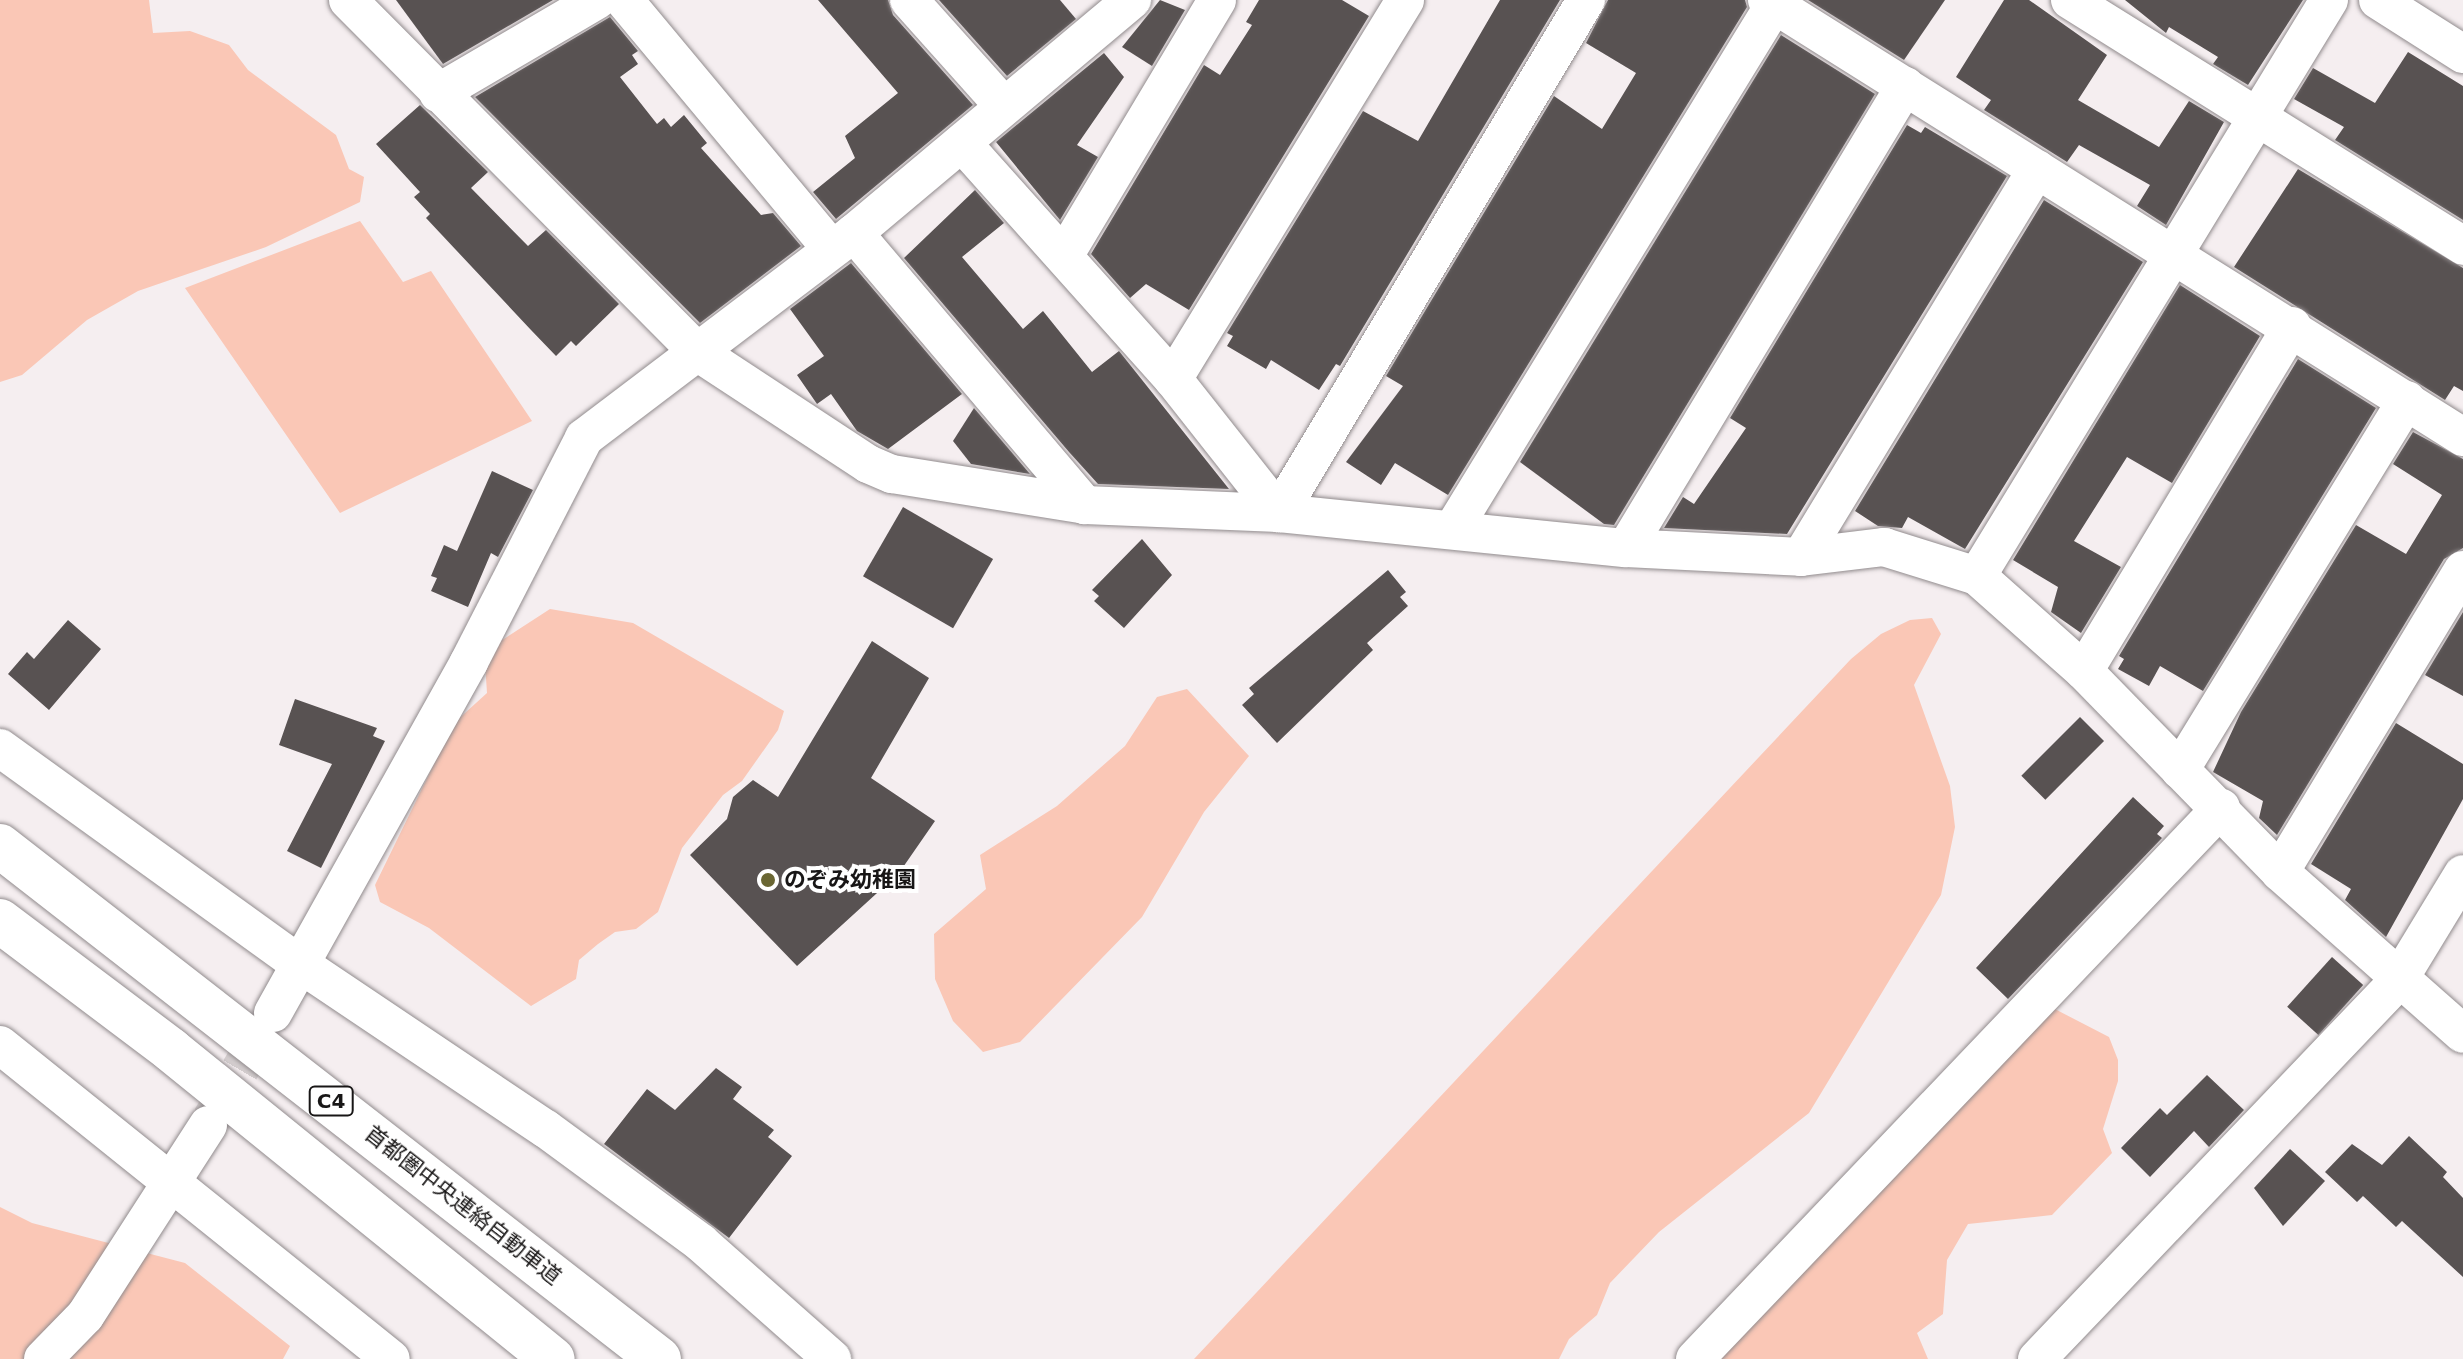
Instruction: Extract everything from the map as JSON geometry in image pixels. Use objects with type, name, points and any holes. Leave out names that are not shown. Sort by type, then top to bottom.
[{"type":"highway","name":"首都圏中央連絡自動車道","points":[[0,846],[659,1359]]},
{"type":"highway","points":[[0,921],[171,1050],[552,1359]]},
{"type":"street","points":[[348,0],[699,353],[868,464],[960,488],[1085,505],[1279,513],[1626,548],[1801,557],[1884,547],[1977,576],[2084,671],[2221,808],[2280,872],[2398,981],[2463,1034]]},
{"type":"street","points":[[438,93],[597,0]]},
{"type":"street","points":[[624,0],[1085,505]]},
{"type":"street","points":[[909,0],[1002,104]]},
{"type":"street","points":[[1064,256],[1217,0]]},
{"type":"street","points":[[1173,379],[1405,0]]},
{"type":"street","points":[[1279,513],[1586,0]]},
{"type":"street","points":[[2070,0],[2463,246]]},
{"type":"street","points":[[1977,576],[2170,252],[2329,0]]},
{"type":"street","points":[[2378,0],[2463,54]]},
{"type":"street","points":[[1453,529],[1770,2],[2292,326],[2463,437]]},
{"type":"street","points":[[273,1013],[469,662],[584,438],[699,353],[962,143],[1002,104],[1119,3]]},
{"type":"street","points":[[1626,548],[1905,86]]},
{"type":"street","points":[[962,143],[1173,379],[1279,513]]},
{"type":"street","points":[[1801,557],[2037,169]]},
{"type":"street","points":[[2084,671],[2292,326]]},
{"type":"street","points":[[2180,770],[2407,400]]},
{"type":"street","points":[[2280,872],[2463,570]]},
{"type":"street","points":[[0,748],[300,964],[546,1129],[701,1243],[832,1359]]},
{"type":"street","points":[[1695,1359],[2221,808]]},
{"type":"street","points":[[2037,1359],[2398,981],[2463,874]]},
{"type":"street","points":[[0,1045],[171,1177],[391,1359]]},
{"type":"street","points":[[43,1359],[85,1316],[171,1177],[208,1125]]},
{"type":"shaded area","points":[[0,0],[149,0],[153,33],[190,31],[229,45],[248,70],[336,135],[349,169],[364,177],[360,202],[266,247],[138,291],[87,320],[22,375],[0,382]]},
{"type":"shaded area","points":[[360,221],[403,282],[431,271],[532,421],[340,513],[185,288]]},
{"type":"shaded area","points":[[550,609],[633,623],[784,711],[778,730],[742,781],[723,795],[682,848],[658,912],[636,929],[615,932],[598,944],[579,960],[576,979],[531,1006],[429,928],[380,902],[375,885],[454,723],[487,693],[485,663],[496,644]]},
{"type":"shaded area","points":[[1932,618],[1941,634],[1914,685],[1950,786],[1955,827],[1941,895],[1809,1113],[1659,1232],[1610,1283],[1597,1315],[1569,1339],[1559,1359],[1194,1359],[1851,659],[1881,634],[1910,620]]},
{"type":"shaded area","points":[[1187,689],[1249,756],[1204,812],[1142,917],[1020,1042],[983,1052],[953,1021],[935,979],[934,934],[986,889],[980,855],[1057,806],[1125,746],[1157,697]]},
{"type":"shaded area","points":[[2049,1006],[2109,1037],[2118,1060],[2118,1081],[2103,1129],[2112,1153],[2052,1215],[1968,1224],[1947,1260],[1943,1314],[1917,1333],[1928,1359],[1685,1359],[1741,1282]]},
{"type":"shaded area","points":[[0,1207],[32,1223],[185,1263],[290,1346],[283,1359],[0,1359]]},
{"type":"building","points":[[396,0],[553,0],[443,64]]},
{"type":"building","points":[[818,0],[888,0],[893,15],[973,105],[836,219],[813,192],[855,158],[845,136],[898,93]]},
{"type":"building","points":[[939,0],[1060,0],[1076,19],[1007,76]]},
{"type":"building","points":[[1160,0],[1185,10],[1152,66],[1122,47]]},
{"type":"building","points":[[1259,0],[1342,0],[1369,16],[1189,310],[1146,284],[1130,298],[1091,254],[1204,65],[1220,75],[1252,25],[1246,22]]},
{"type":"building","points":[[1500,0],[1560,0],[1340,366],[1336,364],[1319,390],[1271,360],[1266,369],[1227,346],[1233,336],[1227,333],[1363,111],[1418,141]]},
{"type":"building","points":[[1608,0],[1745,0],[1747,7],[1448,495],[1395,463],[1381,485],[1346,462],[1403,386],[1386,376],[1554,96],[1602,129],[1636,73],[1586,43]]},
{"type":"building","points":[[1808,0],[1945,0],[1904,60]]},
{"type":"building","points":[[2004,0],[2029,0],[2107,55],[2078,100],[2159,147],[2189,101],[2224,122],[2166,225],[2137,206],[2150,185],[2079,145],[2067,162],[1984,110],[1991,100],[1956,77]]},
{"type":"building","points":[[2125,0],[2303,0],[2248,85],[2213,64],[2218,57],[2169,27],[2166,33]]},
{"type":"building","points":[[610,17],[638,51],[632,55],[638,64],[620,77],[657,124],[664,118],[671,127],[684,115],[707,143],[701,148],[761,215],[773,213],[801,246],[700,323],[475,97]]},
{"type":"building","points":[[1781,35],[1875,94],[1614,525],[1604,524],[1520,462]]},
{"type":"building","points":[[2408,52],[2463,86],[2463,220],[2335,140],[2344,127],[2294,99],[2313,68],[2375,103]]},
{"type":"building","points":[[1104,53],[1124,77],[1077,145],[1098,157],[1060,220],[996,142]]},
{"type":"building","points":[[420,105],[488,172],[471,188],[528,246],[546,230],[619,304],[576,346],[571,341],[556,356],[426,218],[430,214],[414,197],[420,192],[376,144]]},
{"type":"building","points":[[1907,125],[1921,133],[1925,127],[2007,176],[1787,534],[1664,528],[1683,497],[1694,504],[1746,428],[1730,418]]},
{"type":"building","points":[[2298,169],[2463,268],[2463,391],[2454,386],[2445,400],[2234,267]]},
{"type":"building","points":[[975,190],[1004,223],[962,257],[1023,329],[1043,311],[1092,372],[1119,351],[1229,489],[1098,484],[904,258]]},
{"type":"building","points":[[2044,200],[2143,262],[1965,549],[1908,517],[1902,528],[1878,526],[1855,511]]},
{"type":"building","points":[[851,263],[962,394],[888,449],[857,431],[831,394],[817,404],[797,375],[824,356],[790,309]]},
{"type":"building","points":[[2180,285],[2260,336],[2172,483],[2127,457],[2074,541],[2121,567],[2081,633],[2051,612],[2058,587],[2013,560]]},
{"type":"building","points":[[2298,359],[2376,408],[2203,691],[2160,666],[2149,686],[2118,669],[2124,659],[2119,656]]},
{"type":"building","points":[[974,408],[1030,474],[971,464],[953,441]]},
{"type":"building","points":[[2413,432],[2463,459],[2463,548],[2444,559],[2277,835],[2259,818],[2263,801],[2213,772],[2241,712],[2356,525],[2406,554],[2442,495],[2393,464]]},
{"type":"building","points":[[492,471],[533,490],[498,557],[491,553],[468,607],[431,591],[437,578],[431,576],[444,545],[457,551]]},
{"type":"building","points":[[903,507],[993,559],[953,628],[863,576]]},
{"type":"building","points":[[1142,539],[1172,575],[1124,628],[1094,601],[1099,596],[1092,590]]},
{"type":"building","points":[[1388,570],[1406,592],[1400,597],[1408,606],[1367,643],[1373,650],[1277,743],[1242,705],[1254,694],[1249,688]]},
{"type":"building","points":[[2463,612],[2463,696],[2425,675]]},
{"type":"building","points":[[68,620],[101,649],[49,710],[8,674],[27,652],[34,659]]},
{"type":"building","points":[[872,641],[929,678],[871,778],[935,821],[899,873],[797,966],[690,855],[727,819],[733,797],[753,780],[778,797]]},
{"type":"building","points":[[295,699],[377,728],[373,736],[385,741],[321,868],[287,851],[332,764],[279,745]]},
{"type":"building","points":[[2080,717],[2104,741],[2045,800],[2021,776]]},
{"type":"building","points":[[2396,723],[2463,764],[2463,799],[2386,937],[2345,900],[2351,889],[2311,864]]},
{"type":"building","points":[[2133,797],[2164,826],[2157,834],[2162,838],[2008,999],[1976,968]]},
{"type":"building","points":[[2332,957],[2363,985],[2318,1035],[2287,1007]]},
{"type":"building","points":[[716,1068],[742,1087],[733,1099],[774,1130],[768,1137],[792,1156],[729,1238],[604,1144],[647,1089],[675,1110]]},
{"type":"building","points":[[2207,1075],[2244,1110],[2209,1147],[2194,1131],[2150,1177],[2121,1148],[2160,1108],[2167,1115]]},
{"type":"building","points":[[2409,1136],[2447,1172],[2443,1177],[2463,1198],[2463,1277],[2402,1221],[2396,1227],[2363,1196],[2357,1202],[2325,1172],[2352,1144],[2382,1165]]},
{"type":"building","points":[[2290,1149],[2325,1181],[2283,1226],[2254,1188]]},
{"type":"tunnel","points":[[211,1119],[269,1020]]},
{"type":"place","name":"のぞみ幼稚園","points":[[768,880]]}]
